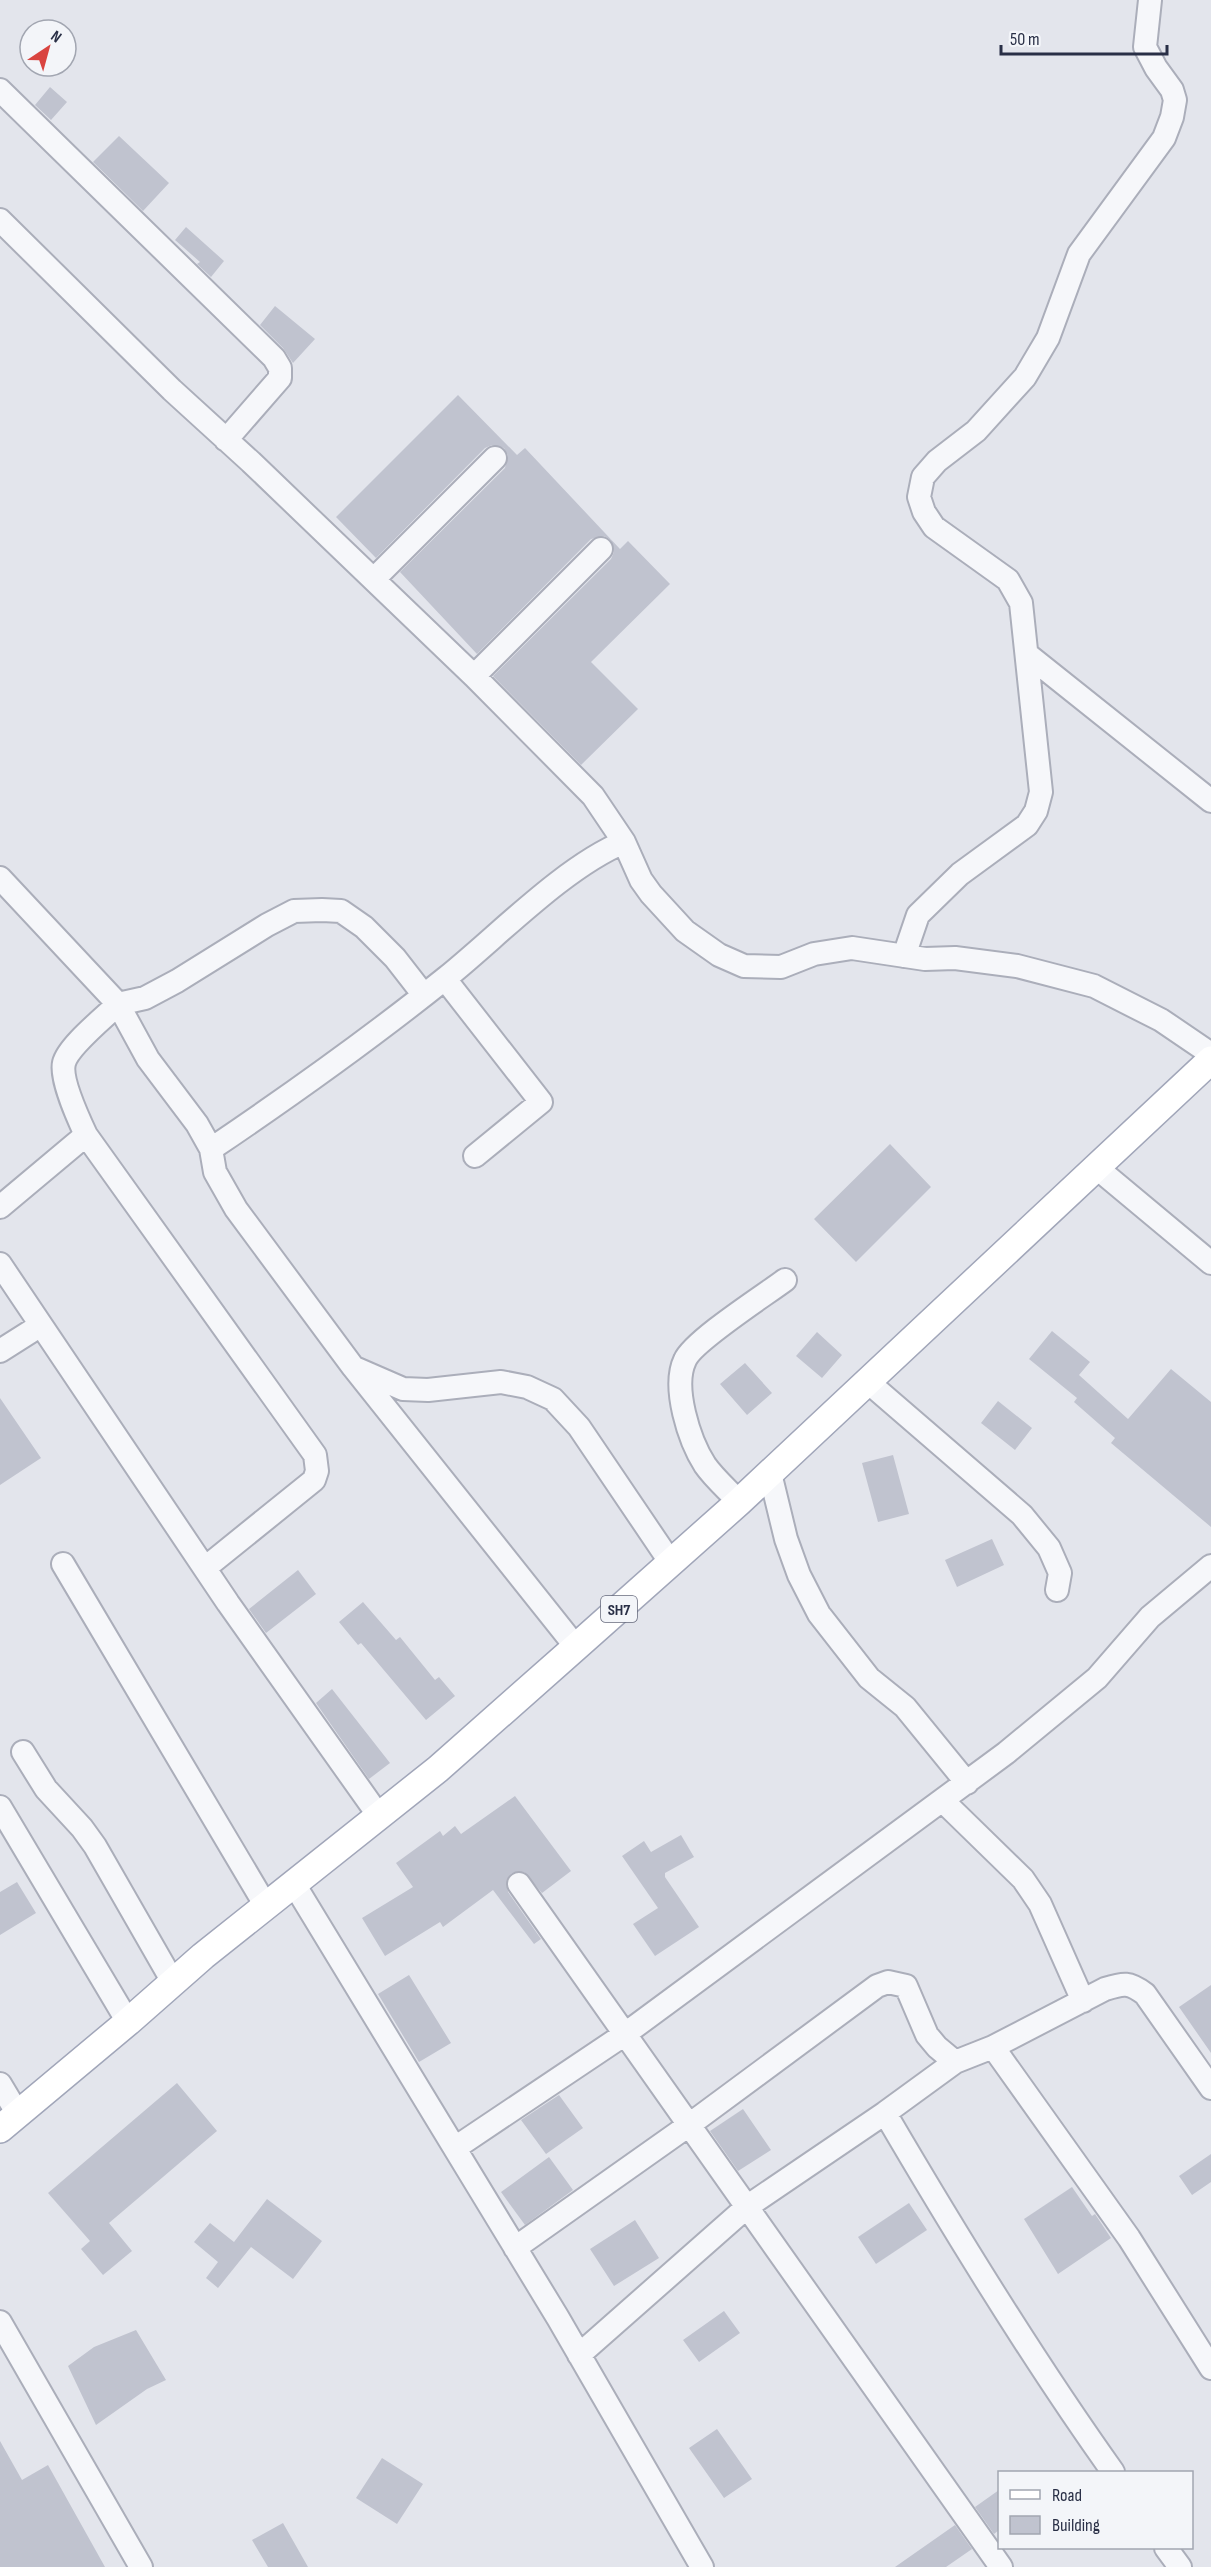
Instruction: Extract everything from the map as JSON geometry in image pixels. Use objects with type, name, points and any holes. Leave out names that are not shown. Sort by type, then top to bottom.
[{"type":"main road","name":"SH7","points":[[9,2122],[173,1982],[438,1769],[739,1502],[1211,1060]]},
{"type":"street","points":[[904,956],[918,915],[960,874],[1027,825],[1036,811],[1041,792],[1021,603],[1008,580],[934,527],[924,512],[919,497],[923,477],[937,461],[976,431],[1025,377],[1038,358],[1068,286],[1078,254],[1164,138],[1172,117],[1175,100],[1172,90],[1156,68],[1145,47],[1149,0]]},
{"type":"street","points":[[0,90],[273,358],[280,368],[280,378],[226,440]]},
{"type":"street","points":[[0,220],[172,390],[474,676],[593,796],[624,842],[641,880],[667,913],[685,931],[719,955],[744,966],[781,967],[814,954],[852,948],[926,959],[955,958],[1017,966],[1094,986],[1161,1020],[1211,1054]]},
{"type":"street","points":[[374,579],[495,458]]},
{"type":"street","points":[[474,676],[601,549]]},
{"type":"street","points":[[1028,655],[1211,801]]},
{"type":"street","points":[[211,1149],[373,1035],[603,851],[624,842]]},
{"type":"street","points":[[0,878],[118,1004],[148,1059],[196,1124],[211,1149],[215,1172],[236,1209],[353,1367],[576,1647]]},
{"type":"street","points":[[204,1568],[314,1480],[317,1471],[315,1455],[86,1135],[73,1107],[63,1064],[68,1053],[118,1004],[145,998],[294,911],[322,909],[341,911],[364,927],[396,958],[423,994]]},
{"type":"street","points":[[445,979],[541,1102],[475,1156]]},
{"type":"street","points":[[0,1207],[86,1135]]},
{"type":"street","points":[[1096,1168],[1211,1263]]},
{"type":"street","points":[[0,1264],[204,1568],[380,1816]]},
{"type":"street","points":[[739,1502],[705,1465],[691,1433],[681,1398],[681,1376],[685,1358],[701,1342],[785,1280]]},
{"type":"street","points":[[0,1352],[41,1325]]},
{"type":"street","points":[[353,1367],[403,1389],[428,1390],[501,1382],[527,1387],[553,1399],[579,1427],[671,1563]]},
{"type":"street","points":[[868,1382],[1022,1515],[1048,1548],[1060,1572],[1057,1590]]},
{"type":"street","points":[[770,1473],[786,1539],[799,1575],[819,1614],[868,1678],[905,1707],[967,1783]]},
{"type":"street","points":[[63,1564],[266,1906]]},
{"type":"street","points":[[455,2148],[625,2034],[1006,1753],[1097,1678],[1150,1617],[1211,1566]]},
{"type":"street","points":[[23,1752],[46,1789],[82,1827],[95,1846],[173,1982]]},
{"type":"street","points":[[943,1801],[1023,1879],[1040,1904],[1083,2001]]},
{"type":"street","points":[[0,1807],[128,2022]]},
{"type":"street","points":[[294,1884],[579,2355],[702,2567]]},
{"type":"street","points":[[519,1884],[1001,2567]]},
{"type":"street","points":[[515,2248],[689,2125],[877,1986],[888,1982],[906,1986],[927,2035],[955,2062]]},
{"type":"street","points":[[579,2355],[748,2206],[885,2113],[955,2062],[993,2047],[1105,1989],[1132,1984],[1145,1994],[1211,2088]]},
{"type":"street","points":[[993,2047],[1129,2238],[1211,2368]]},
{"type":"street","points":[[0,2084],[9,2122]]},
{"type":"street","points":[[885,2113],[958,2238],[1080,2427],[1112,2471]]},
{"type":"street","points":[[0,2322],[141,2567]]},
{"type":"street","points":[[1167,2549],[1180,2567]]},
{"type":"building","points":[[50,87],[67,102],[51,120],[35,105]]},
{"type":"building","points":[[119,136],[169,183],[143,211],[93,162]]},
{"type":"building","points":[[186,227],[224,261],[211,277],[197,264],[200,262],[175,240]]},
{"type":"building","points":[[275,306],[315,339],[293,363],[283,348],[260,325]]},
{"type":"building","points":[[458,395],[517,455],[525,448],[620,549],[628,541],[670,584],[591,662],[638,709],[581,765],[493,676],[611,559],[614,552],[611,540],[604,536],[591,539],[477,654],[400,572],[505,468],[508,455],[504,448],[492,445],[485,448],[376,558],[336,517]]},
{"type":"building","points":[[890,1144],[931,1187],[856,1262],[814,1219]]},
{"type":"building","points":[[1052,1331],[1090,1362],[1079,1375],[1128,1419],[1171,1369],[1211,1402],[1211,1527],[1111,1443],[1115,1438],[1074,1402],[1077,1398],[1029,1359]]},
{"type":"building","points":[[817,1332],[842,1355],[822,1378],[796,1356]]},
{"type":"building","points":[[745,1363],[772,1393],[747,1415],[720,1384]]},
{"type":"building","points":[[0,1398],[41,1458],[0,1485]]},
{"type":"building","points":[[998,1401],[1032,1428],[1015,1450],[981,1423]]},
{"type":"building","points":[[893,1455],[909,1514],[878,1522],[862,1463]]},
{"type":"building","points":[[992,1539],[1004,1565],[957,1587],[945,1560]]},
{"type":"building","points":[[298,1570],[316,1594],[266,1633],[249,1609]]},
{"type":"building","points":[[363,1602],[396,1640],[400,1637],[435,1680],[439,1677],[455,1696],[426,1720],[361,1643],[358,1645],[339,1622]]},
{"type":"building","points":[[332,1689],[390,1763],[369,1779],[316,1703]]},
{"type":"building","points":[[515,1796],[571,1871],[542,1893],[524,1872],[512,1873],[507,1879],[508,1892],[541,1939],[534,1944],[493,1890],[443,1927],[440,1922],[385,1956],[362,1918],[413,1887],[396,1863],[440,1831],[443,1836],[455,1826],[461,1834]]},
{"type":"building","points":[[681,1835],[694,1857],[665,1873],[665,1877],[699,1927],[655,1956],[633,1924],[658,1908],[622,1856],[644,1841],[651,1852]]},
{"type":"building","points":[[17,1882],[36,1913],[0,1935],[0,1892]]},
{"type":"building","points":[[409,1975],[451,2043],[419,2062],[378,1994]]},
{"type":"building","points":[[1211,1985],[1211,2053],[1179,2007]]},
{"type":"building","points":[[177,2083],[217,2131],[109,2223],[132,2251],[103,2275],[81,2249],[90,2241],[48,2193]]},
{"type":"building","points":[[559,2095],[583,2128],[546,2154],[521,2120]]},
{"type":"building","points":[[743,2109],[771,2150],[738,2171],[710,2131]]},
{"type":"building","points":[[1211,2154],[1211,2182],[1192,2195],[1179,2176]]},
{"type":"building","points":[[549,2157],[573,2190],[525,2225],[501,2192]]},
{"type":"building","points":[[1072,2187],[1092,2216],[1095,2214],[1111,2238],[1058,2274],[1024,2219]]},
{"type":"building","points":[[267,2199],[322,2241],[293,2279],[251,2247],[218,2288],[206,2278],[218,2262],[194,2242],[210,2223],[234,2242]]},
{"type":"building","points":[[909,2203],[927,2230],[876,2264],[858,2237]]},
{"type":"building","points":[[635,2220],[659,2258],[614,2286],[590,2249]]},
{"type":"building","points":[[724,2311],[740,2333],[699,2362],[683,2340]]},
{"type":"building","points":[[136,2330],[166,2380],[147,2389],[96,2425],[68,2366],[94,2347]]},
{"type":"building","points":[[717,2429],[752,2479],[724,2498],[689,2448]]},
{"type":"building","points":[[0,2441],[22,2480],[48,2465],[105,2567],[0,2567]]},
{"type":"building","points":[[382,2458],[423,2484],[397,2524],[356,2498]]},
{"type":"building","points":[[998,2491],[998,2531],[994,2534],[975,2507]]},
{"type":"building","points":[[283,2523],[308,2567],[268,2567],[252,2540]]},
{"type":"building","points":[[955,2525],[972,2549],[946,2567],[895,2567]]}]
